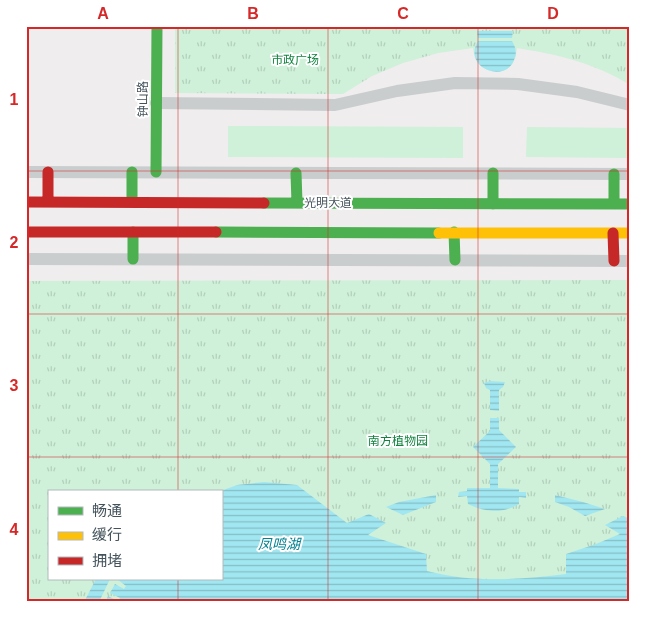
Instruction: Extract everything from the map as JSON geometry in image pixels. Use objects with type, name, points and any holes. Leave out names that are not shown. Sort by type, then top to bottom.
[{"type":"main road","name":"钟山路","points":[[156,172],[157,26]]},
{"type":"main road","points":[[48,172],[48,202]]},
{"type":"main road","points":[[132,172],[132,202]]},
{"type":"main road","points":[[296,173],[297,203]]},
{"type":"main road","points":[[492,173],[493,204]]},
{"type":"main road","points":[[614,174],[614,204]]},
{"type":"main road","name":"光明大道","points":[[26,202],[630,204]]},
{"type":"main road","points":[[26,232],[630,232]]},
{"type":"main road","points":[[133,232],[133,259]]},
{"type":"main road","points":[[454,232],[454,260]]},
{"type":"main road","points":[[613,232],[614,261]]},
{"type":"street","points":[[156,103],[335,105],[397,91],[454,83],[518,84],[577,92],[630,105]]},
{"type":"street","points":[[26,172],[630,174]]},
{"type":"street","points":[[26,259],[630,261]]},
{"type":"green space","name":"市政广场","points":[[175,26],[630,26],[630,85],[617,77],[575,60],[517,48],[515,59],[510,67],[501,71],[491,71],[478,63],[473,48],[438,53],[403,63],[372,76],[343,94],[175,93]]},
{"type":"green space","points":[[228,126],[463,127],[463,158],[228,157]]},
{"type":"green space","points":[[527,127],[630,128],[630,158],[526,157]]},
{"type":"green space","name":"南方植物园","points":[[630,280],[630,602],[26,602],[26,281]]},
{"type":"water","points":[[477,31],[513,31],[512,38],[478,38]]},
{"type":"water","points":[[478,41],[512,41],[516,55],[514,60],[509,67],[502,71],[494,72],[487,70],[476,59],[475,51]]},
{"type":"water","points":[[490,381],[505,382],[499,390],[499,411],[490,410],[490,390],[486,388],[484,383]]},
{"type":"water","points":[[490,418],[499,418],[499,430],[516,447],[498,464],[498,488],[519,489],[519,492],[526,492],[526,498],[519,497],[519,504],[500,511],[480,509],[468,504],[467,496],[458,497],[459,492],[467,491],[467,488],[490,488],[490,464],[473,447],[490,431]]},
{"type":"water","name":"凤鸣湖","points":[[264,482],[297,485],[347,523],[369,514],[386,523],[368,535],[426,554],[427,571],[479,579],[513,579],[566,574],[566,554],[620,534],[605,525],[623,516],[630,519],[630,602],[105,602],[108,596],[118,601],[120,598],[110,593],[115,584],[124,589],[126,586],[118,580],[222,580],[222,491],[237,485]]},
{"type":"water","points":[[436,495],[436,502],[403,515],[386,507],[399,502]]},
{"type":"water","points":[[555,495],[605,509],[585,516],[555,502]]},
{"type":"water","points":[[95,580],[110,580],[99,602],[84,602]]},
{"type":"traffic: fast","points":[[156,172],[157,26]]},
{"type":"traffic: fast","points":[[132,172],[132,202]]},
{"type":"traffic: fast","points":[[296,173],[297,203]]},
{"type":"traffic: fast","points":[[493,173],[493,204]]},
{"type":"traffic: fast","points":[[614,174],[614,204]]},
{"type":"traffic: fast","points":[[264,203],[630,204]]},
{"type":"traffic: fast","points":[[133,232],[133,259]]},
{"type":"traffic: fast","points":[[216,232],[439,233]]},
{"type":"traffic: fast","points":[[454,232],[455,260]]},
{"type":"traffic: slow","points":[[439,233],[630,233]]},
{"type":"traffic: jam","points":[[48,172],[48,202]]},
{"type":"traffic: jam","points":[[26,202],[264,203]]},
{"type":"traffic: jam","points":[[26,232],[216,232]]},
{"type":"traffic: jam","points":[[613,233],[614,261]]}]
